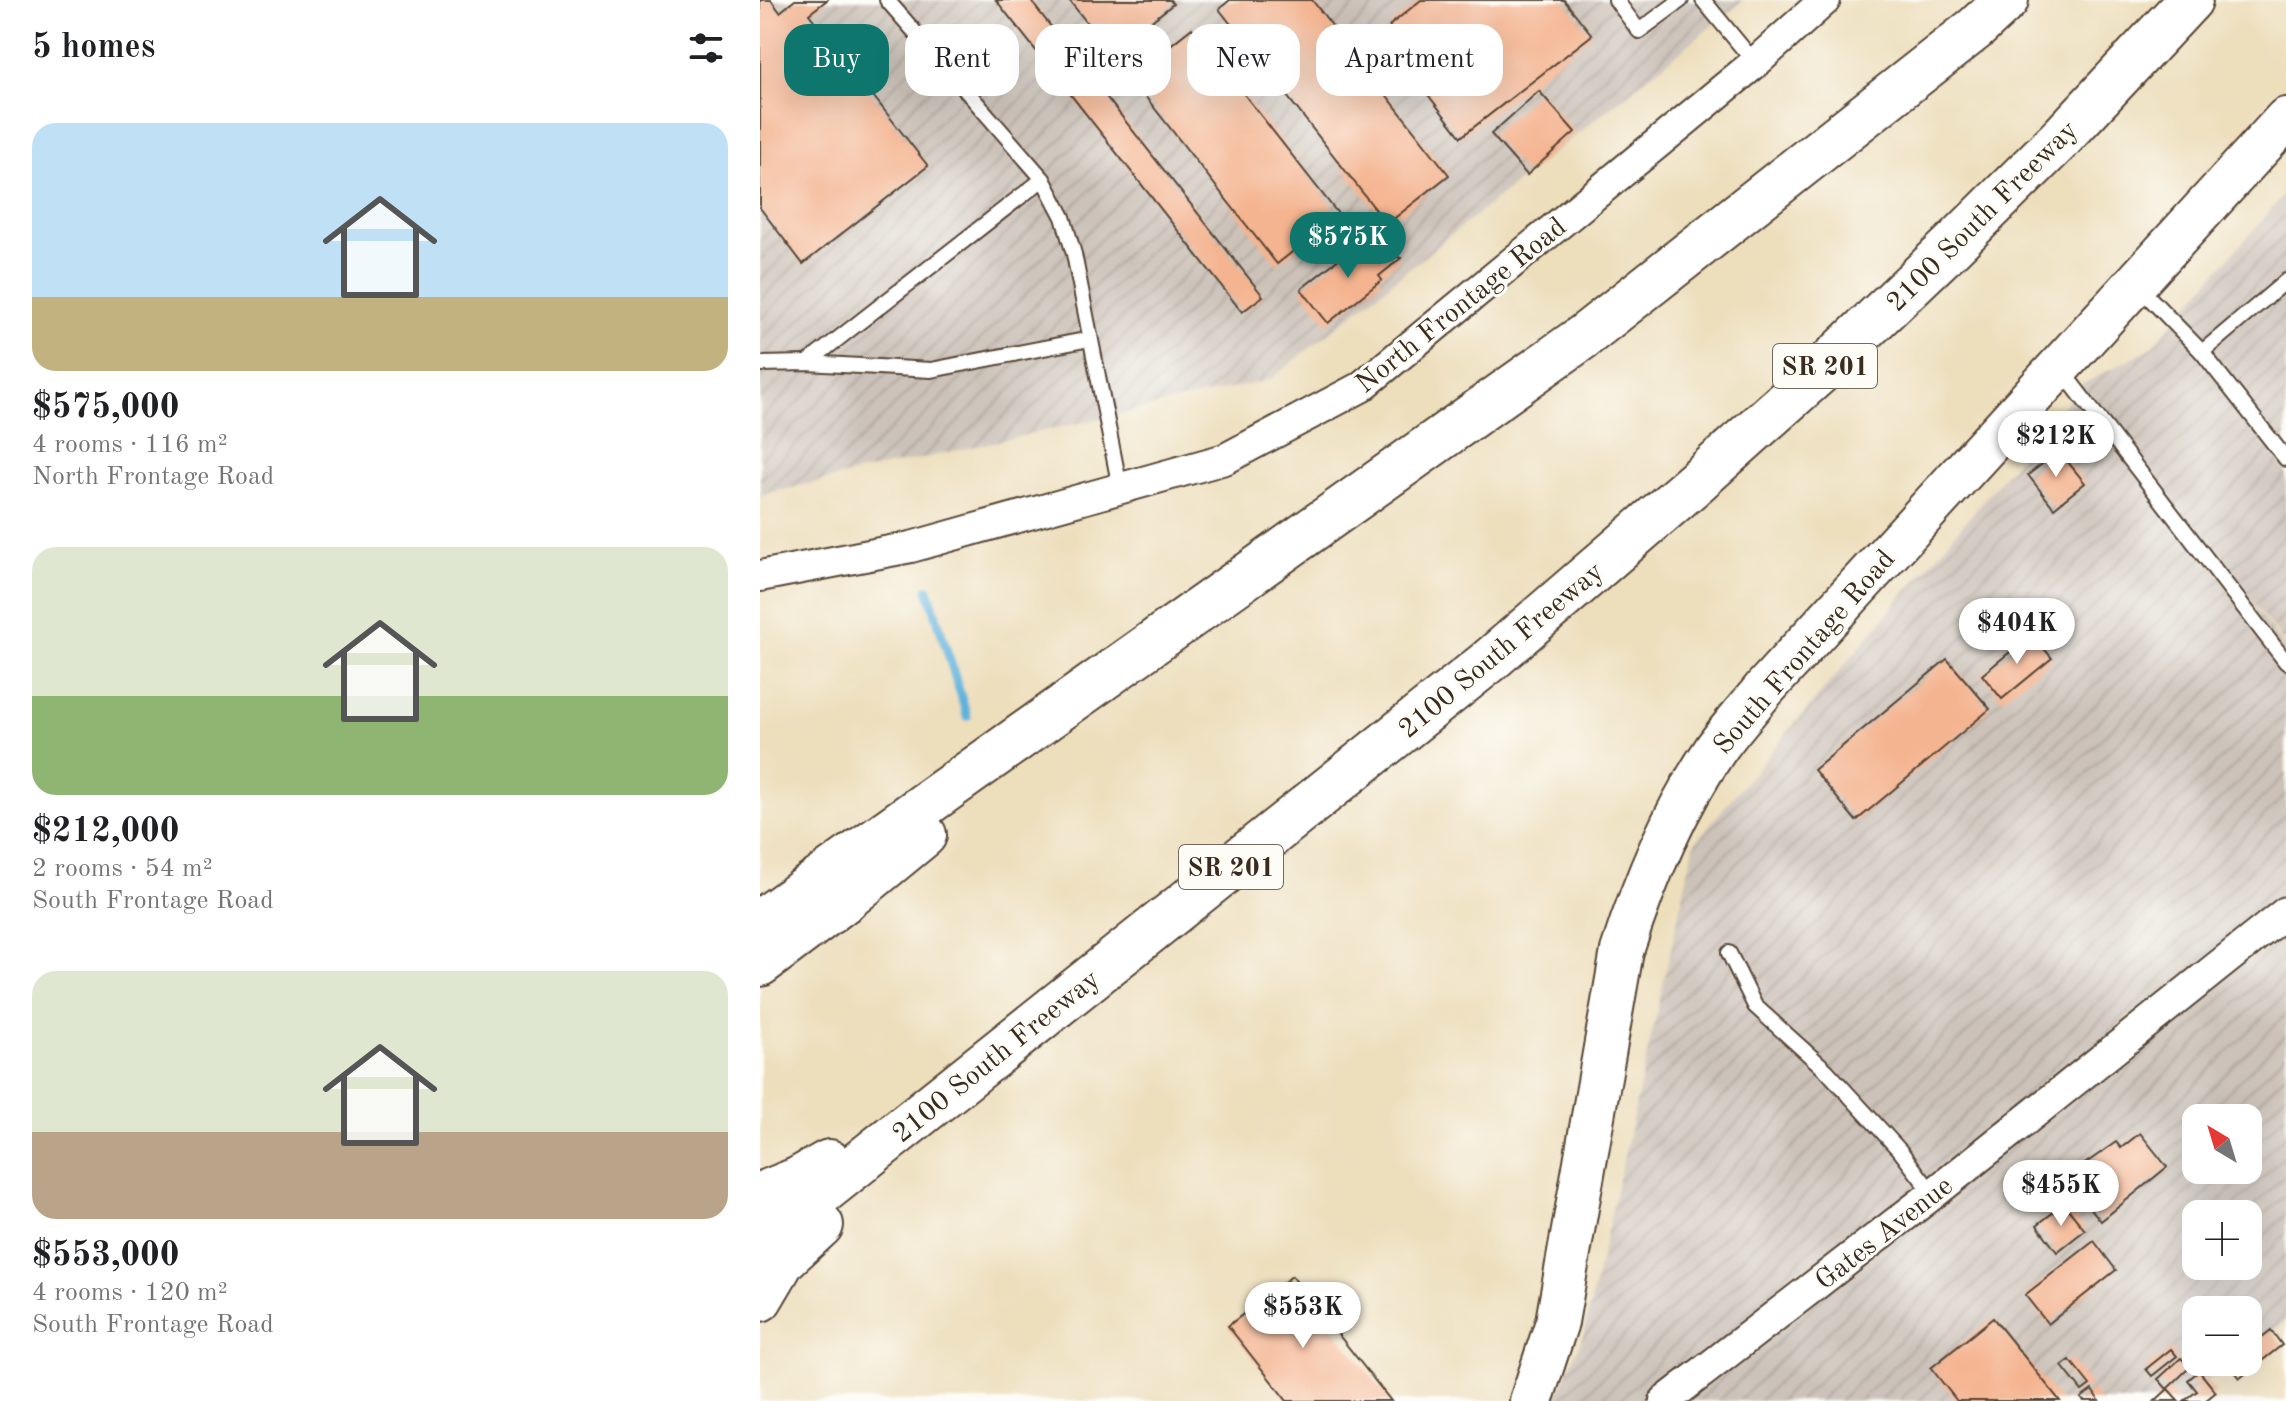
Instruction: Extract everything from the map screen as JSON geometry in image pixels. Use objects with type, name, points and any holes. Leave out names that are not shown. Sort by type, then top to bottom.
[{"type":"highway","points":[[760,922],[1583,337],[1964,37],[2006,0]]},
{"type":"highway","name":"2100 South Freeway","points":[[760,1242],[1488,662],[1695,483],[1825,367],[1952,246],[2062,137],[2190,0]]},
{"type":"highway","points":[[760,898],[842,836],[914,788],[1027,731]]},
{"type":"highway","points":[[760,964],[901,855],[973,788],[1027,731]]},
{"type":"highway","points":[[760,1195],[825,1165],[922,1098],[996,1055]]},
{"type":"highway","points":[[760,1299],[769,1279],[799,1244],[883,1170],[996,1055]]},
{"type":"street","name":"North Frontage Road","points":[[760,576],[911,547],[1225,459],[1361,387],[1755,63],[1825,0]]},
{"type":"street","name":"South Frontage Road","points":[[1531,1401],[1557,1322],[1622,951],[1659,848],[1686,797],[1717,748],[1765,688],[2286,119]]},
{"type":"street","name":"Gates Avenue","points":[[1665,1401],[1933,1194],[2286,912]]},
{"type":"lane","points":[[1616,0],[1639,31],[1681,0]]},
{"type":"lane","points":[[1703,0],[1755,63]]},
{"type":"lane","points":[[889,1],[1043,179],[1063,217],[1074,254],[1120,488]]},
{"type":"lane","points":[[807,363],[1043,179]]},
{"type":"lane","points":[[2202,352],[2286,281]]},
{"type":"lane","points":[[2135,283],[2202,352],[2286,459]]},
{"type":"lane","points":[[760,364],[807,363],[931,370],[1090,339]]},
{"type":"lane","points":[[2059,367],[2286,662]]},
{"type":"lane","points":[[1729,953],[1755,1006],[1827,1071],[1901,1152],[1933,1194]]},
{"type":"shaded area","points":[[760,0],[1744,0],[1270,380],[760,495]]},
{"type":"shaded area","points":[[2286,193],[2286,645],[2190,525],[2286,649],[2286,1320],[2262,1339],[2262,1296],[2182,1296],[2182,1376],[2214,1376],[2182,1401],[1555,1401],[1584,1333],[1695,842],[2081,385],[2150,348]]},
{"type":"building","points":[[760,0],[771,0],[780,12],[795,0],[827,0],[809,14],[817,24],[784,24],[784,96],[873,96],[928,166],[803,264],[760,208]]},
{"type":"building","points":[[996,0],[1030,0],[1049,24],[1035,24],[1035,49],[1019,29],[1019,24],[1015,24]]},
{"type":"building","points":[[1069,0],[1170,0],[1173,4],[1148,24],[1088,24]]},
{"type":"building","points":[[1230,0],[1312,0],[1331,24],[1316,24],[1316,96],[1387,96],[1449,175],[1387,224],[1287,96],[1300,96],[1300,24],[1231,24],[1219,9]]},
{"type":"building","points":[[1421,0],[1564,0],[1592,35],[1461,137],[1429,96],[1503,96],[1503,24],[1391,24]]},
{"type":"building","points":[[1187,32],[1187,96],[1245,96],[1339,215],[1277,264],[1145,96],[1171,96],[1171,45]]},
{"type":"building","points":[[1539,91],[1575,132],[1527,175],[1491,134]]},
{"type":"building","points":[[1072,96],[1106,96],[1263,296],[1242,312]]},
{"type":"building","points":[[1365,243],[1401,258],[1379,276],[1382,280],[1328,323],[1301,289],[1355,246],[1357,249]]},
{"type":"building","points":[[2059,451],[2085,483],[2054,508],[2028,475]]},
{"type":"building","points":[[2032,634],[2052,658],[2002,699],[1982,675]]},
{"type":"building","points":[[1947,659],[1990,709],[1856,821],[1814,770]]},
{"type":"building","points":[[2140,1133],[2167,1167],[2101,1221],[2073,1186],[2076,1184],[2069,1175],[2116,1142],[2121,1148]]},
{"type":"building","points":[[2064,1204],[2085,1230],[2057,1252],[2037,1225]]},
{"type":"building","points":[[2094,1241],[2116,1270],[2048,1324],[2025,1295]]},
{"type":"building","points":[[1292,1276],[1391,1401],[1287,1401],[1228,1326]]},
{"type":"building","points":[[1993,1318],[2060,1401],[1957,1401],[1931,1368]]},
{"type":"building","points":[[2271,1330],[2282,1345],[2262,1361],[2262,1337]]},
{"type":"building","points":[[2171,1349],[2177,1356],[2152,1376],[2146,1369]]},
{"type":"building","points":[[2182,1359],[2182,1375],[2167,1389],[2158,1379]]},
{"type":"building","points":[[2070,1360],[2090,1385],[2082,1391],[2062,1366]]},
{"type":"building","points":[[2193,1376],[2203,1376],[2216,1392],[2205,1401],[2184,1401],[2197,1391],[2188,1380]]},
{"type":"building","points":[[2168,1389],[2179,1401],[2155,1401]]},
{"type":"building","points":[[2092,1390],[2099,1401],[2084,1401],[2081,1398]]},
{"type":"waterway","points":[[928,589],[967,716]]}]
